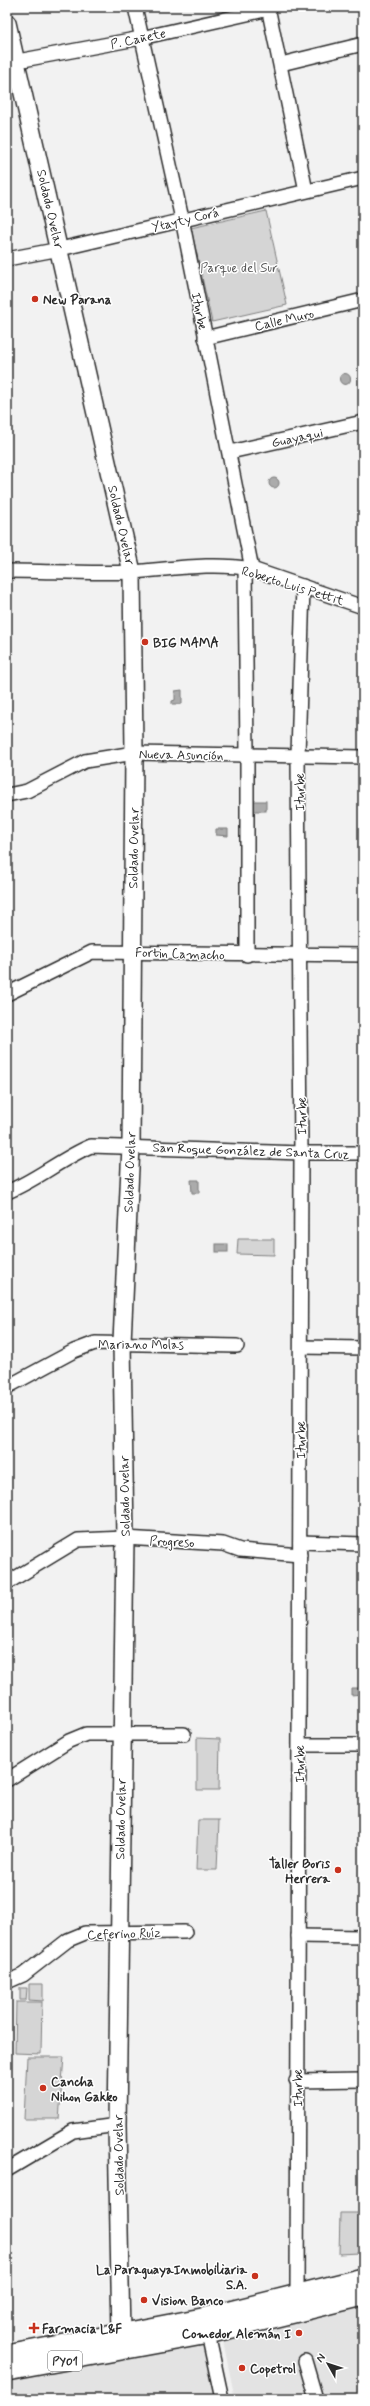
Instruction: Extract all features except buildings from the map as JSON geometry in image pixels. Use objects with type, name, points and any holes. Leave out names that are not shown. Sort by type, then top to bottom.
[{"type":"highway","name":"PY01","points":[[7,2371],[121,2343],[202,2318],[363,2278]]},
{"type":"highway","name":"PY01","points":[[7,2355],[208,2334],[363,2296]]},
{"type":"main road","name":"Soldado Ovelar","points":[[7,23],[11,62],[60,249],[132,572],[134,753],[131,952],[131,1146],[122,1342],[125,1538],[118,1932],[117,2125],[121,2343]]},
{"type":"street","name":"Iturbe","points":[[135,7],[182,219],[205,338],[230,452],[248,569],[246,955]]},
{"type":"street","name":"P. Cañete","points":[[11,62],[141,38],[269,8]]},
{"type":"street","points":[[269,8],[306,191]]},
{"type":"street","points":[[281,64],[363,44]]},
{"type":"street","name":"Ytayty Corá","points":[[7,259],[60,249],[182,219],[363,178]]},
{"type":"street","name":"Calle Muro","points":[[205,338],[363,300]]},
{"type":"street","name":"Guayaqui","points":[[230,452],[363,422]]},
{"type":"street","name":"Roberto Luis Pettit","points":[[7,571],[132,572],[190,566],[248,569],[363,607]]},
{"type":"street","name":"Iturbe","points":[[297,2294],[296,2081],[300,1745],[301,1347],[298,755],[303,586]]},
{"type":"street","name":"Nueva Asunción","points":[[7,795],[27,791],[84,761],[134,753],[363,756]]},
{"type":"street","name":"Fortin Camacho","points":[[7,994],[92,952],[246,955],[363,955]]},
{"type":"street","name":"San Roque González de Santa Cruz","points":[[7,1192],[20,1187],[78,1152],[91,1146],[131,1146],[301,1153],[363,1153]]},
{"type":"street","name":"Mariano Molas","points":[[7,1387],[74,1351],[95,1342],[237,1346]]},
{"type":"street","points":[[301,1347],[363,1348]]},
{"type":"street","name":"Progreso","points":[[7,1583],[78,1540],[125,1538],[223,1544],[240,1550],[300,1549],[363,1544]]},
{"type":"street","points":[[7,1780],[69,1741],[86,1734],[184,1734]]},
{"type":"street","points":[[300,1745],[363,1745]]},
{"type":"street","name":"Ceferino Ruíz","points":[[7,1982],[23,1975],[68,1940],[86,1932],[185,1932]]},
{"type":"street","points":[[298,1936],[363,1937]]},
{"type":"street","points":[[296,2081],[363,2080]]},
{"type":"street","points":[[7,2170],[73,2131],[117,2125]]},
{"type":"street","points":[[208,2334],[222,2399]]},
{"type":"street","points":[[305,2361],[316,2399]]},
{"type":"shaded area","points":[[343,374],[347,374],[349,375],[349,383],[343,384],[340,381],[340,377]]},
{"type":"shaded area","points":[[272,478],[276,478],[278,479],[278,487],[272,488],[269,485],[269,481]]},
{"type":"shaded area","points":[[182,690],[182,704],[172,704],[172,701],[175,700],[175,691]]},
{"type":"shaded area","points":[[254,801],[266,801],[266,811],[254,811]]},
{"type":"shaded area","points":[[216,829],[228,829],[228,836],[216,835]]},
{"type":"shaded area","points":[[363,837],[363,856],[359,853],[359,841]]},
{"type":"shaded area","points":[[191,1180],[199,1180],[199,1193],[192,1193]]},
{"type":"shaded area","points":[[216,1244],[228,1244],[228,1252],[216,1252]]},
{"type":"shaded area","points":[[351,1688],[363,1688],[363,1694],[351,1695]]},
{"type":"shaded area","points":[[363,2302],[363,2399],[235,2399],[222,2336]]},
{"type":"shaded area","points":[[203,2341],[222,2399],[7,2399],[7,2377]]},
{"type":"green space","name":"Parque del Sur","points":[[266,211],[287,305],[212,322],[191,228]]},
{"type":"green space","points":[[238,1239],[274,1239],[274,1255],[237,1254]]},
{"type":"green space","points":[[197,1738],[220,1739],[219,1790],[197,1790]]},
{"type":"green space","points":[[198,1820],[219,1820],[217,1870],[196,1870]]},
{"type":"green space","points":[[29,1984],[43,1984],[43,2001],[29,2000]]},
{"type":"green space","points":[[20,1988],[27,1988],[26,2000],[20,2000]]},
{"type":"green space","points":[[16,2002],[42,2002],[41,2054],[15,2053]]},
{"type":"green space","name":"Cancha Nihon Gakko","points":[[27,2057],[64,2057],[59,2119],[24,2119]]},
{"type":"green space","points":[[340,2213],[359,2213],[359,2253],[339,2254]]},
{"type":"place","name":"New Parana","points":[[35,299]]},
{"type":"place","name":"BIG MAMA","points":[[145,642]]},
{"type":"place","name":"Taller Boris Herrera","points":[[338,1870]]},
{"type":"place","name":"Cancha Nihon Gakko","points":[[43,2088]]},
{"type":"place","name":"La ParaguayaInmobiliaria S.A.","points":[[255,2276]]},
{"type":"place","name":"Vision Banco","points":[[144,2300]]},
{"type":"place","name":"Farmacia L&F","points":[[34,2328]]},
{"type":"place","name":"Comedor Alemán I","points":[[299,2333]]},
{"type":"place","name":"Copetrol","points":[[242,2368]]}]
